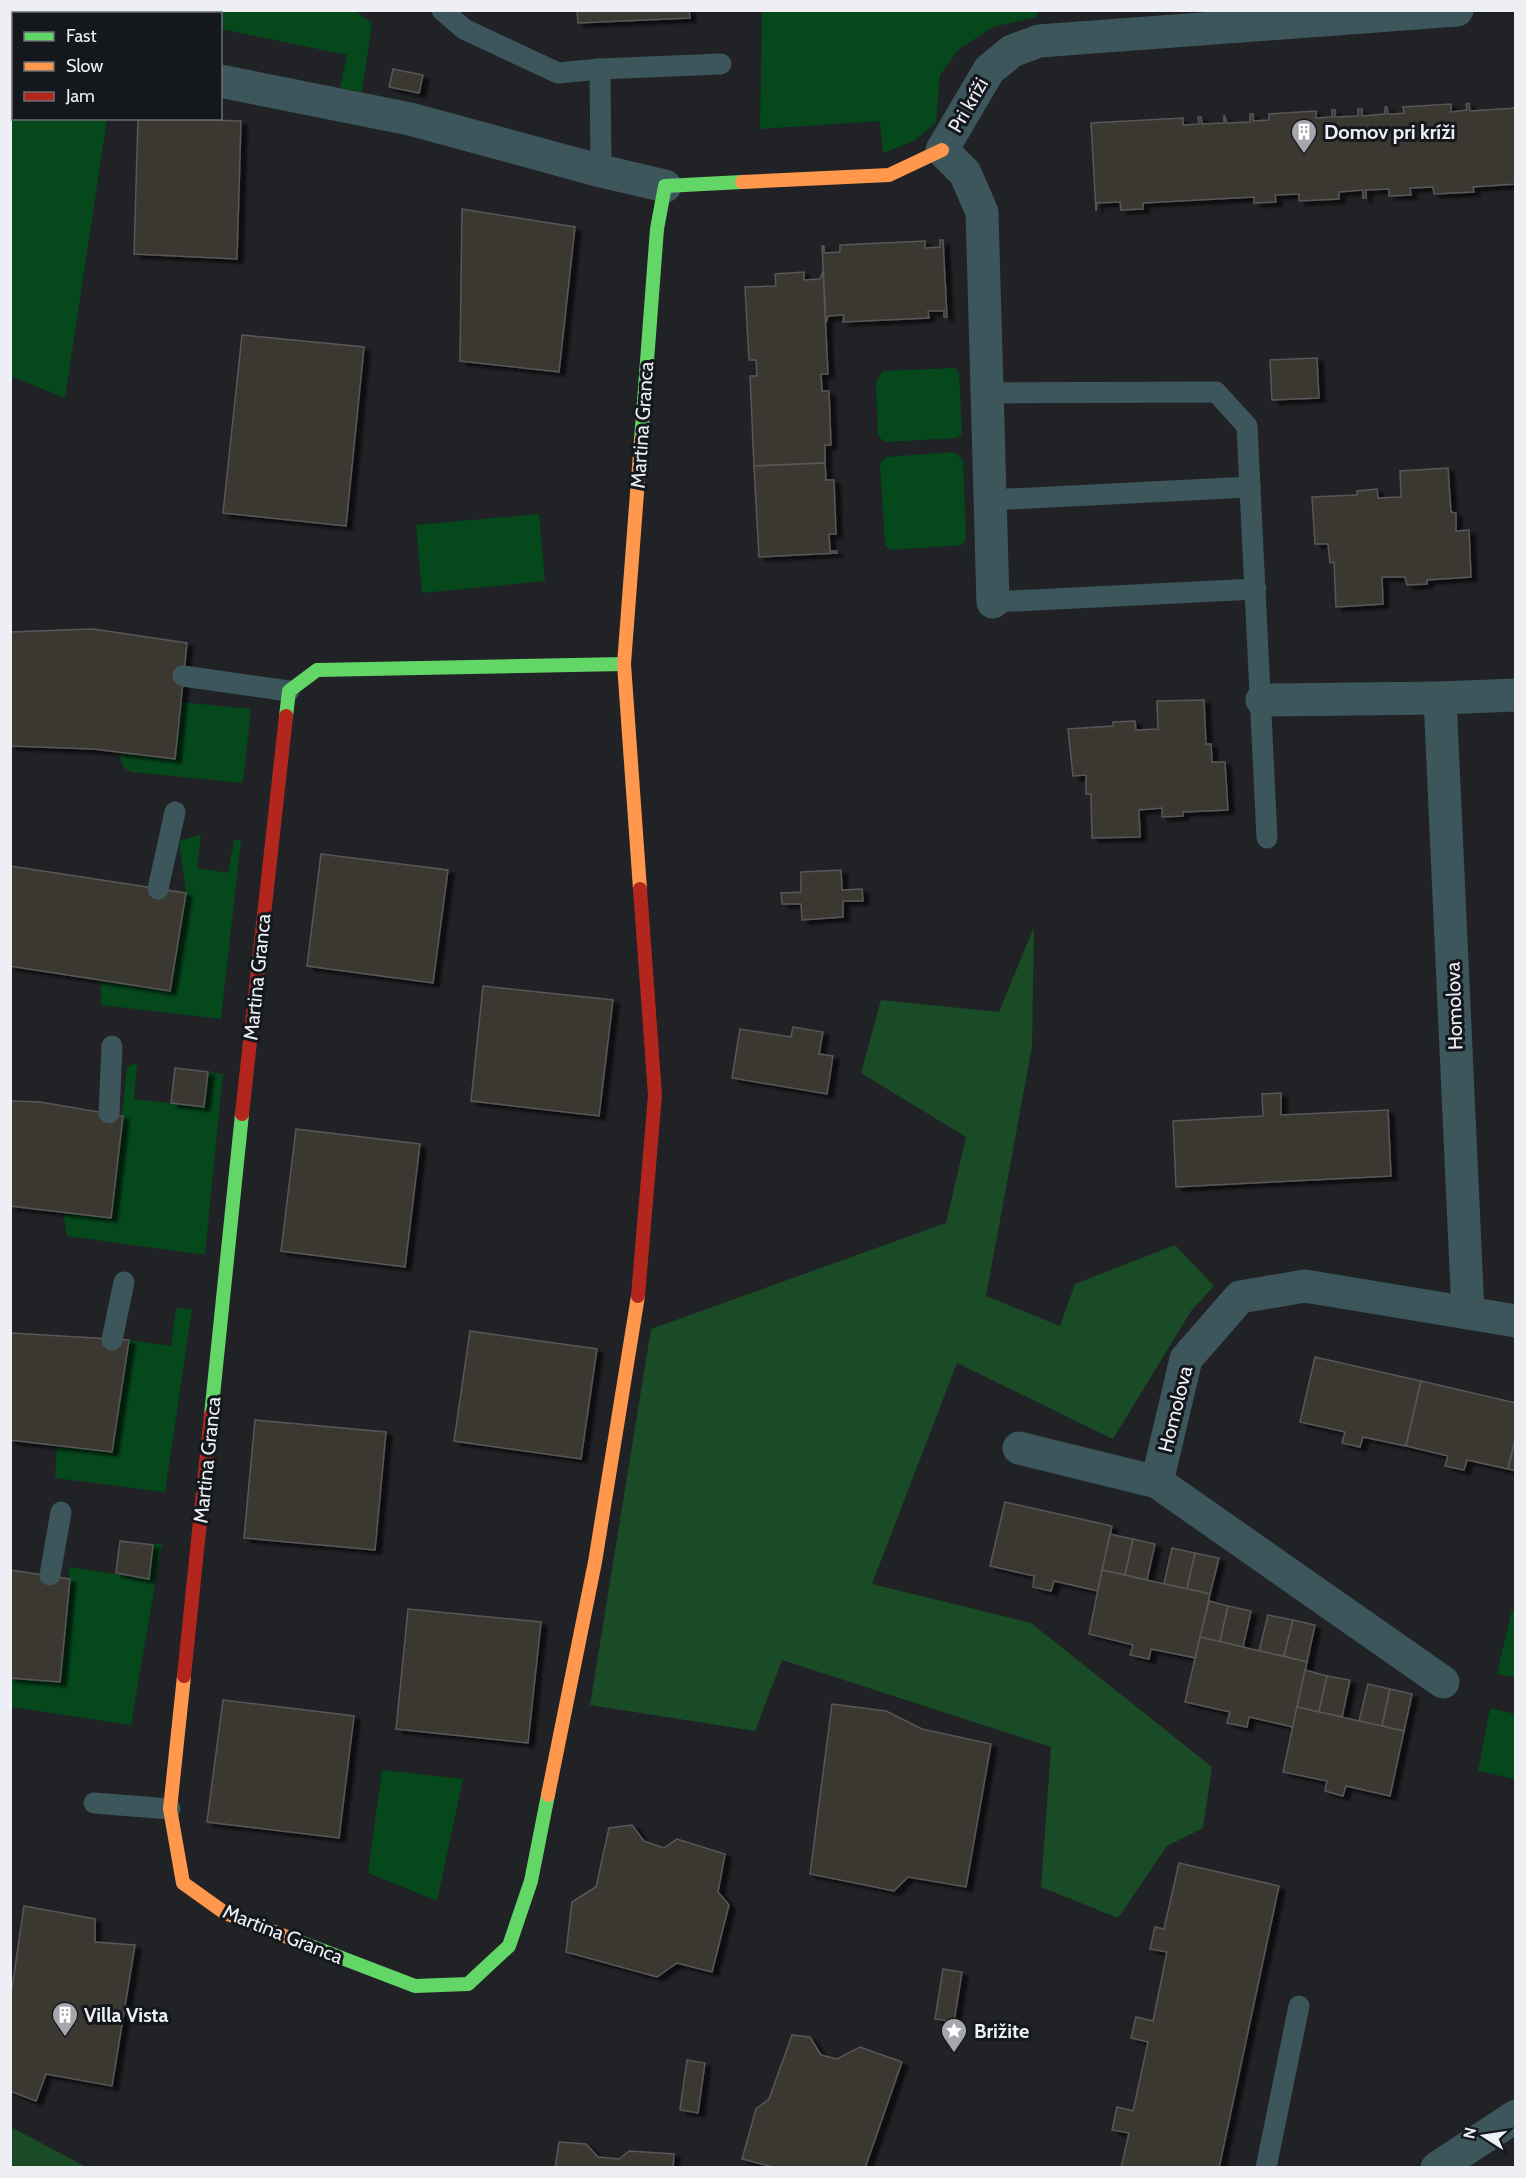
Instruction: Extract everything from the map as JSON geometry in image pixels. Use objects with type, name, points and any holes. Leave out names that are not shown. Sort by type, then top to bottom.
[{"type":"street","name":"Pri kríži","points":[[993,602],[982,212],[965,172],[942,150],[988,70],[1012,51],[1039,41],[1457,10]]},
{"type":"street","points":[[222,81],[410,119],[665,186],[889,175],[942,150]]},
{"type":"street","name":"Martina Granca","points":[[289,691],[248,1059],[170,1809],[183,1883],[225,1913],[415,1986],[468,1984],[509,1946],[531,1881],[591,1585],[642,1271],[654,1095],[624,664],[657,229],[665,186]]},
{"type":"street","points":[[289,691],[317,670],[624,664]]},
{"type":"street","points":[[1262,700],[1515,695]]},
{"type":"street","name":"Homolova","points":[[1440,698],[1468,1313]]},
{"type":"street","name":"Homolova","points":[[1157,1482],[1186,1359],[1240,1297],[1305,1286],[1515,1321]]},
{"type":"street","points":[[1019,1448],[1157,1482],[1443,1682]]},
{"type":"street","points":[[1437,2168],[1515,2116]]},
{"type":"lane","points":[[442,10],[464,29],[558,73],[721,64]]},
{"type":"lane","points":[[600,69],[601,171]]},
{"type":"lane","points":[[986,393],[1216,392],[1247,426],[1268,838]]},
{"type":"lane","points":[[989,500],[1250,487]]},
{"type":"lane","points":[[993,602],[1256,589]]},
{"type":"lane","points":[[183,676],[289,691]]},
{"type":"lane","points":[[158,889],[175,812]]},
{"type":"lane","points":[[109,1113],[112,1047]]},
{"type":"lane","points":[[112,1340],[124,1282]]},
{"type":"lane","points":[[50,1575],[61,1512]]},
{"type":"lane","points":[[94,1803],[170,1809]]},
{"type":"lane","points":[[1266,2168],[1299,2006]]},
{"type":"green space","points":[[354,10],[372,23],[362,92],[340,88],[347,55],[222,29],[222,12],[12,12],[12,120],[107,120],[65,398],[11,376],[11,11]]},
{"type":"green space","points":[[1037,10],[1037,17],[993,27],[959,49],[940,75],[936,123],[914,141],[883,153],[880,121],[760,129],[762,11]]},
{"type":"green space","points":[[955,368],[959,373],[962,433],[957,438],[885,442],[878,436],[876,381],[883,371]]},
{"type":"green space","points":[[954,452],[963,460],[966,539],[962,545],[891,550],[885,545],[880,464],[886,457]]},
{"type":"green space","points":[[539,514],[545,581],[422,593],[416,525]]},
{"type":"green space","points":[[180,702],[251,709],[243,783],[132,772],[124,768],[118,752],[175,759]]},
{"type":"green space","points":[[201,835],[197,868],[228,873],[234,840],[241,840],[221,1019],[101,1005],[101,981],[170,991],[186,893],[179,841]]},
{"type":"green space","points":[[1034,927],[1032,1047],[986,1296],[1060,1326],[1075,1284],[1175,1245],[1214,1286],[1191,1311],[1113,1439],[957,1363],[872,1584],[1031,1623],[1212,1767],[1203,1828],[1167,1846],[1118,1918],[1041,1887],[1051,1747],[782,1660],[755,1731],[590,1705],[651,1329],[946,1223],[966,1137],[861,1073],[881,1000],[999,1012]]},
{"type":"green space","points":[[137,1063],[134,1099],[203,1107],[208,1072],[223,1074],[205,1255],[67,1236],[63,1212],[111,1218],[127,1067]]},
{"type":"green space","points":[[176,1308],[192,1309],[165,1492],[55,1478],[57,1446],[112,1452],[129,1340],[171,1346]]},
{"type":"green space","points":[[162,1543],[131,1725],[11,1707],[10,1678],[60,1681],[70,1579],[68,1567],[149,1579],[153,1545]]},
{"type":"green space","points":[[1512,1610],[1515,1611],[1515,1677],[1497,1674]]},
{"type":"green space","points":[[1490,1708],[1515,1714],[1515,1779],[1478,1771]]},
{"type":"green space","points":[[382,1770],[463,1779],[437,1901],[368,1873]]},
{"type":"green space","points":[[11,2127],[86,2167],[11,2167]]},
{"type":"building","points":[[577,10],[689,10],[690,18],[578,23]]},
{"type":"building","points":[[393,69],[423,75],[419,93],[389,87]]},
{"type":"building","name":"Domov pri kríži","points":[[1469,103],[1470,111],[1516,108],[1516,184],[1473,187],[1474,192],[1434,194],[1433,187],[1410,188],[1411,195],[1389,196],[1389,189],[1366,190],[1366,198],[1363,198],[1363,190],[1339,192],[1339,199],[1299,201],[1299,194],[1275,195],[1276,202],[1254,203],[1254,197],[1143,203],[1143,209],[1121,210],[1120,202],[1097,203],[1096,211],[1091,123],[1183,118],[1183,125],[1199,124],[1198,117],[1201,117],[1202,124],[1224,123],[1224,115],[1227,123],[1250,122],[1250,114],[1253,114],[1253,121],[1269,120],[1269,114],[1316,111],[1316,118],[1332,117],[1332,110],[1335,110],[1335,117],[1358,116],[1358,109],[1362,109],[1362,116],[1385,114],[1385,107],[1387,107],[1388,114],[1396,114],[1404,113],[1403,107],[1451,104],[1451,112],[1467,110],[1466,104]]},
{"type":"building","points":[[138,120],[241,121],[237,259],[134,254]]},
{"type":"building","points":[[462,209],[575,227],[559,372],[460,361]]},
{"type":"building","points":[[940,240],[943,240],[947,317],[944,317],[944,311],[928,311],[929,318],[843,322],[844,315],[828,316],[826,323],[822,246],[824,246],[824,253],[840,252],[840,245],[925,241],[925,248],[940,247]]},
{"type":"building","points":[[823,271],[828,374],[821,374],[822,391],[829,391],[831,445],[825,445],[825,463],[754,466],[750,376],[757,376],[756,360],[749,360],[745,287],[776,286],[775,274],[804,272],[804,280],[820,279]]},
{"type":"building","points":[[242,335],[364,347],[346,526],[223,513]]},
{"type":"building","points":[[1317,358],[1319,398],[1272,400],[1270,360]]},
{"type":"building","points":[[825,463],[826,480],[834,480],[836,534],[829,534],[830,551],[837,551],[837,553],[759,557],[754,466]]},
{"type":"building","points":[[1448,468],[1451,512],[1456,513],[1456,531],[1469,530],[1471,577],[1427,580],[1427,584],[1407,585],[1405,577],[1382,577],[1383,604],[1336,607],[1334,562],[1330,563],[1328,544],[1315,544],[1312,497],[1357,495],[1357,491],[1377,489],[1378,498],[1401,497],[1400,471]]},
{"type":"building","points":[[93,629],[187,643],[175,759],[93,749],[10,746],[10,632]]},
{"type":"building","points":[[1204,700],[1206,744],[1211,744],[1212,762],[1225,762],[1228,810],[1183,812],[1183,816],[1162,817],[1162,808],[1139,810],[1140,837],[1092,838],[1091,794],[1086,794],[1086,775],[1073,776],[1068,729],[1113,726],[1113,722],[1135,721],[1136,730],[1158,729],[1157,701]]},
{"type":"building","points":[[321,854],[448,870],[433,983],[307,966]]},
{"type":"building","points":[[10,866],[186,893],[170,991],[10,966]]},
{"type":"building","points":[[841,870],[842,890],[862,889],[863,901],[843,901],[843,917],[802,920],[801,904],[782,904],[781,893],[801,892],[801,872]]},
{"type":"building","points":[[483,986],[613,1000],[599,1116],[471,1101]]},
{"type":"building","points":[[793,1027],[823,1032],[819,1054],[833,1056],[827,1094],[732,1078],[740,1029],[791,1037]]},
{"type":"building","points":[[175,1068],[208,1072],[204,1107],[171,1103]]},
{"type":"building","points":[[1281,1093],[1281,1115],[1388,1110],[1391,1176],[1176,1187],[1173,1121],[1263,1116],[1262,1094]]},
{"type":"building","points":[[10,1101],[40,1102],[123,1116],[111,1218],[10,1206]]},
{"type":"building","points":[[296,1129],[420,1144],[405,1267],[281,1251]]},
{"type":"building","points":[[470,1331],[597,1349],[581,1459],[454,1441]]},
{"type":"building","points":[[10,1333],[129,1340],[112,1452],[10,1440]]},
{"type":"building","points":[[1315,1357],[1421,1381],[1406,1446],[1363,1437],[1360,1447],[1342,1443],[1345,1432],[1300,1422]]},
{"type":"building","points":[[1421,1381],[1516,1403],[1516,1436],[1508,1469],[1467,1460],[1464,1470],[1445,1466],[1448,1456],[1406,1446]]},
{"type":"building","points":[[255,1420],[386,1432],[375,1550],[244,1538]]},
{"type":"building","points":[[1516,1436],[1516,1471],[1508,1469]]},
{"type":"building","points":[[1005,1502],[1112,1526],[1098,1591],[1054,1581],[1051,1591],[1033,1587],[1034,1576],[990,1566]]},
{"type":"building","points":[[1110,1534],[1133,1539],[1125,1575],[1102,1570]]},
{"type":"building","points":[[1133,1539],[1155,1544],[1147,1580],[1125,1575]]},
{"type":"building","points":[[120,1541],[153,1545],[149,1579],[116,1573]]},
{"type":"building","points":[[1172,1548],[1195,1553],[1187,1589],[1164,1584]]},
{"type":"building","points":[[1195,1553],[1219,1558],[1210,1594],[1187,1589]]},
{"type":"building","points":[[10,1570],[70,1579],[60,1682],[10,1678]]},
{"type":"building","points":[[1102,1570],[1210,1594],[1196,1658],[1151,1649],[1149,1659],[1130,1655],[1133,1645],[1089,1634]]},
{"type":"building","points":[[1209,1601],[1228,1606],[1220,1642],[1200,1637]]},
{"type":"building","points":[[1228,1606],[1251,1611],[1243,1647],[1220,1642]]},
{"type":"building","points":[[408,1609],[541,1622],[528,1743],[396,1729]]},
{"type":"building","points":[[1268,1615],[1293,1620],[1284,1656],[1259,1651]]},
{"type":"building","points":[[1293,1620],[1315,1625],[1307,1662],[1284,1656]]},
{"type":"building","points":[[1200,1637],[1307,1662],[1293,1727],[1249,1717],[1247,1727],[1227,1723],[1230,1712],[1185,1702]]},
{"type":"building","points":[[1305,1670],[1327,1676],[1319,1712],[1297,1707]]},
{"type":"building","points":[[1327,1676],[1350,1680],[1342,1717],[1319,1712]]},
{"type":"building","points":[[1368,1684],[1390,1689],[1382,1726],[1359,1721]]},
{"type":"building","points":[[1390,1689],[1412,1694],[1404,1731],[1382,1726]]},
{"type":"building","points":[[223,1700],[354,1716],[339,1838],[207,1822]]},
{"type":"building","points":[[832,1704],[886,1711],[922,1729],[991,1744],[966,1887],[908,1877],[894,1891],[810,1874]]},
{"type":"building","points":[[1297,1707],[1404,1731],[1390,1796],[1346,1786],[1343,1796],[1325,1791],[1327,1781],[1283,1772]]},
{"type":"building","points":[[632,1825],[644,1841],[664,1848],[677,1839],[725,1854],[718,1892],[729,1905],[712,1972],[677,1963],[657,1977],[566,1952],[572,1902],[596,1887],[609,1828]]},
{"type":"building","points":[[1179,1863],[1279,1886],[1219,2168],[1121,2168],[1129,2133],[1112,2130],[1117,2107],[1133,2111],[1148,2042],[1131,2038],[1136,2017],[1153,2021],[1167,1952],[1150,1949],[1155,1927],[1164,1929]]},
{"type":"building","name":"Villa Vista","points":[[24,1906],[95,1919],[95,1942],[135,1945],[112,2086],[46,2074],[36,2101],[10,2091],[10,2002]]},
{"type":"building","points":[[943,1969],[962,1972],[954,2022],[935,2019]]},
{"type":"building","points":[[792,2035],[810,2037],[821,2055],[837,2059],[860,2047],[902,2062],[865,2168],[777,2168],[742,2159],[756,2109],[769,2099]]},
{"type":"building","points":[[687,2060],[705,2063],[698,2113],[680,2110]]},
{"type":"building","points":[[559,2142],[586,2144],[598,2157],[619,2159],[629,2151],[674,2154],[673,2168],[555,2168]]},
{"type":"traffic: fast","points":[[641,440],[657,229],[665,186],[742,182]]},
{"type":"traffic: fast","points":[[286,716],[289,691],[317,670],[624,664]]},
{"type":"traffic: fast","points":[[211,1415],[242,1114]]},
{"type":"traffic: fast","points":[[295,1940],[415,1986],[468,1984],[509,1946],[531,1881],[548,1795]]},
{"type":"traffic: slow","points":[[742,182],[889,175],[942,150]]},
{"type":"traffic: slow","points":[[640,889],[624,664],[641,440]]},
{"type":"traffic: slow","points":[[548,1795],[595,1562],[638,1296]]},
{"type":"traffic: slow","points":[[184,1676],[170,1809],[183,1883],[225,1913],[295,1940]]},
{"type":"traffic: jam","points":[[242,1114],[286,716]]},
{"type":"traffic: jam","points":[[638,1296],[655,1095],[640,889]]},
{"type":"traffic: jam","points":[[184,1676],[211,1415]]},
{"type":"place","name":"Domov pri kríži","points":[[1304,155]]},
{"type":"place","name":"Villa Vista","points":[[65,2038]]},
{"type":"place","name":"Brižite","points":[[954,2054]]}]
